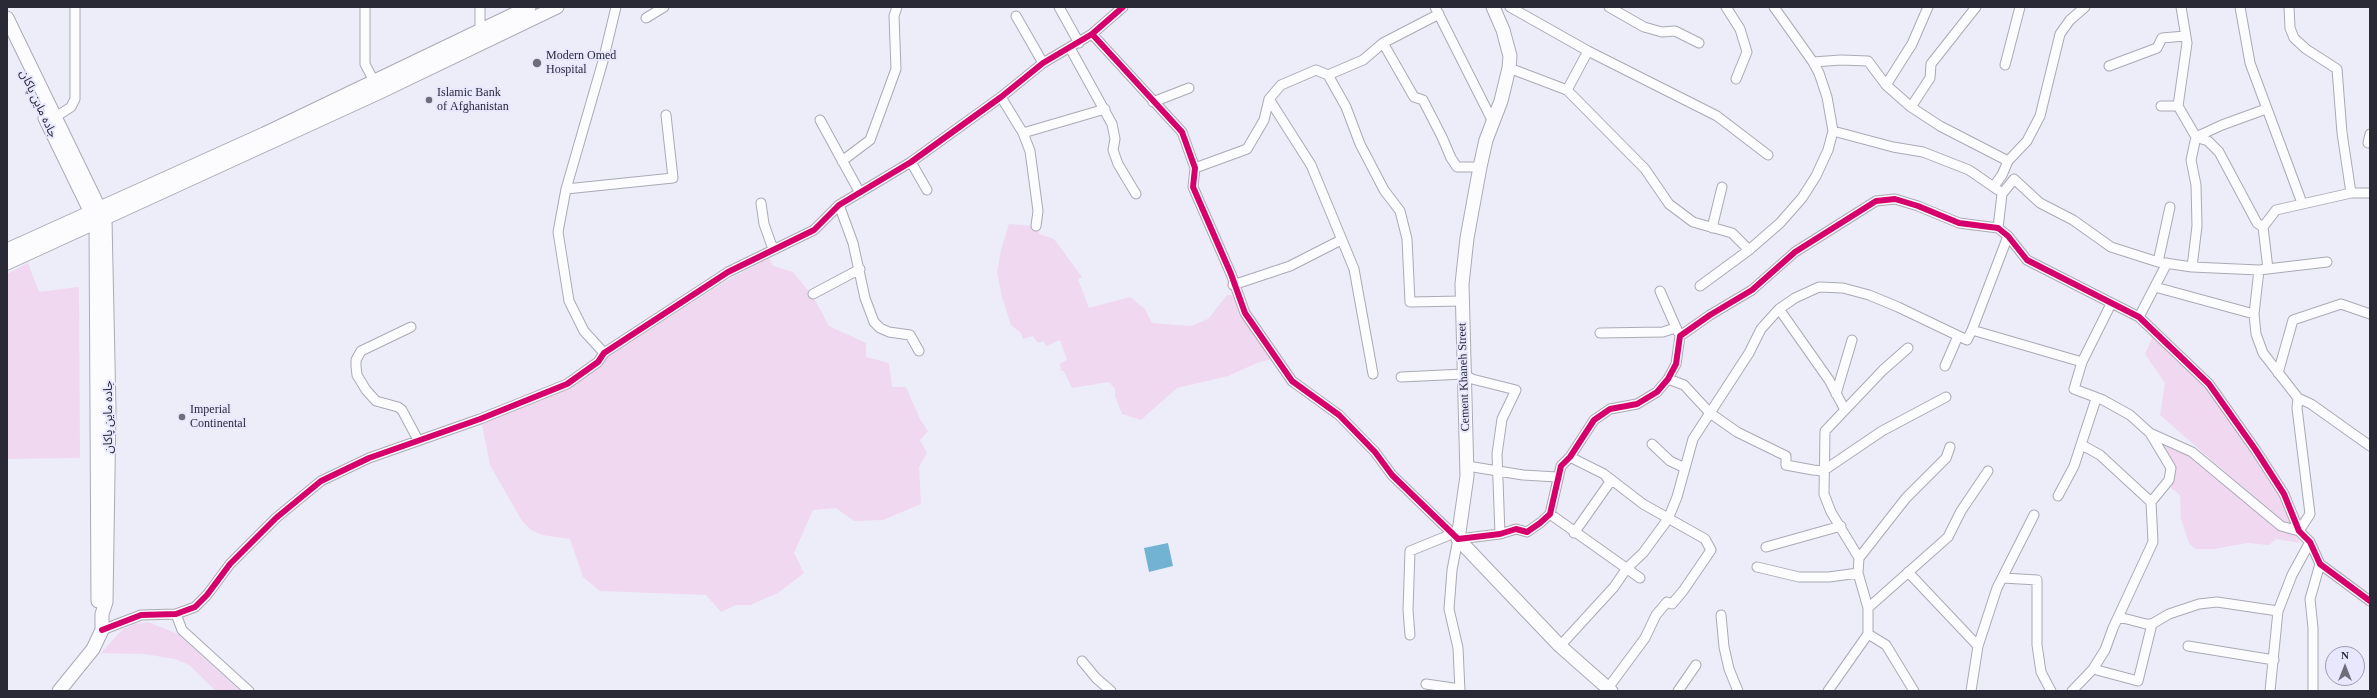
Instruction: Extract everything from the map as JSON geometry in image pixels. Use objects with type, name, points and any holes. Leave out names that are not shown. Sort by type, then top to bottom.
[{"type":"main road","points":[[377,86],[529,7]]},
{"type":"main road","points":[[7,263],[264,134],[557,7]]},
{"type":"main road","name":"Cement Khaneh Street","points":[[1455,537],[1467,466],[1462,301],[1467,238],[1480,167],[1493,122],[1502,101],[1510,56],[1492,7]]},
{"type":"main road","points":[[7,18],[98,216]]},
{"type":"main road","name":"جاده ماین پاکان","points":[[7,38],[98,216],[109,410],[107,582],[102,614],[102,630],[93,649],[59,691]]},
{"type":"main road","points":[[7,250],[98,216]]},
{"type":"main road","points":[[1455,537],[1560,646],[1609,690]]},
{"type":"street","points":[[54,118],[71,107],[75,99],[75,7]]},
{"type":"street","points":[[365,7],[365,64],[377,86]]},
{"type":"street","points":[[480,7],[480,32]]},
{"type":"street","points":[[604,353],[584,331],[569,301],[558,232],[566,189],[603,61],[616,7]]},
{"type":"street","points":[[646,18],[664,7]]},
{"type":"street","points":[[842,161],[870,140],[896,69],[894,16],[898,7]]},
{"type":"street","points":[[1059,7],[1079,43]]},
{"type":"street","points":[[102,630],[141,615],[176,614],[195,607],[207,595],[230,564],[276,518],[321,481],[369,458],[480,419],[567,384],[598,362],[604,353],[728,272],[814,230],[839,205],[912,162],[1001,97],[1043,62],[1079,43],[1092,34],[1123,7]]},
{"type":"street","points":[[1510,7],[1588,51],[1717,116],[1768,155]]},
{"type":"street","points":[[1609,7],[1644,27],[1662,32],[1675,31],[1699,43]]},
{"type":"street","points":[[1726,7],[1740,29],[1747,52],[1736,79]]},
{"type":"street","points":[[1700,286],[1749,250],[1780,223],[1802,198],[1816,176],[1828,150],[1833,131],[1827,97],[1813,62],[1774,7]]},
{"type":"street","points":[[1886,85],[1912,44],[1928,7]]},
{"type":"street","points":[[1911,107],[1930,78],[1931,64],[1976,7]]},
{"type":"street","points":[[2005,66],[2020,7]]},
{"type":"street","points":[[1994,186],[2002,175],[2008,161],[2027,141],[2040,116],[2060,34],[2070,20],[2085,7]]},
{"type":"street","points":[[2181,7],[2187,43],[2178,106],[2196,137],[2191,160],[2196,185],[2197,226],[2192,267]]},
{"type":"street","points":[[2240,7],[2250,63],[2302,203]]},
{"type":"street","points":[[2289,7],[2290,28],[2294,38],[2306,49],[2337,69],[2342,133],[2351,192]]},
{"type":"street","points":[[1328,75],[1363,60],[1383,43],[1437,11],[1493,122]]},
{"type":"street","points":[[1016,16],[1043,62]]},
{"type":"street","points":[[1092,34],[1182,132],[1194,168],[1193,187],[1232,274],[1234,285],[1245,313],[1292,381],[1339,415],[1375,452],[1392,475],[1455,537]]},
{"type":"street","points":[[2109,66],[2157,48],[2162,38],[2185,36]]},
{"type":"street","points":[[1383,43],[1414,97],[1423,100],[1451,158],[1458,167],[1480,167]]},
{"type":"street","points":[[1070,48],[1112,124],[1115,139],[1113,150],[1118,164],[1136,194]]},
{"type":"street","points":[[1567,90],[1588,51]]},
{"type":"street","points":[[1813,62],[1841,60],[1868,61],[1886,85],[1911,107],[1940,126],[2008,161]]},
{"type":"street","points":[[1509,68],[1567,90],[1648,172],[1669,204],[1693,222],[1732,233],[1749,250]]},
{"type":"street","points":[[1194,168],[1247,149],[1264,120],[1269,99],[1281,85],[1316,70],[1328,75],[1346,107],[1360,144],[1384,190],[1400,211],[1407,239],[1410,302],[1462,301]]},
{"type":"street","points":[[1154,102],[1190,88]]},
{"type":"street","points":[[1001,97],[1023,133],[1030,152],[1037,204],[1036,226]]},
{"type":"street","points":[[1269,99],[1311,165],[1354,269],[1373,374]]},
{"type":"street","points":[[2161,106],[2178,106]]},
{"type":"street","points":[[1023,133],[1105,109]]},
{"type":"street","points":[[2196,137],[2222,125],[2266,109]]},
{"type":"street","points":[[566,189],[673,178],[666,115]]},
{"type":"street","points":[[820,120],[860,192]]},
{"type":"street","points":[[1833,131],[1893,148],[1923,152],[1969,170],[1994,186],[2002,194]]},
{"type":"street","points":[[2196,137],[2208,140],[2219,152],[2257,223],[2263,227]]},
{"type":"street","points":[[912,162],[927,190]]},
{"type":"street","points":[[1998,228],[2002,194],[2014,179],[2040,203],[2073,220],[2111,247],[2162,263],[2192,267],[2264,269],[2327,262]]},
{"type":"street","points":[[1712,228],[1722,187]]},
{"type":"street","points":[[2369,443],[2311,404],[2298,398],[2263,353],[2256,334],[2254,314],[2264,269],[2263,227],[2276,210],[2351,192],[2370,193]]},
{"type":"street","points":[[1680,336],[1710,315],[1752,290],[1795,252],[1876,201],[1895,200],[1918,206],[1959,224],[1998,228],[2008,236],[2027,260],[2139,317],[2209,384],[2255,449],[2284,494],[2299,531],[2310,542],[2320,564],[2370,601]]},
{"type":"street","points":[[761,203],[764,224],[773,249]]},
{"type":"street","points":[[839,205],[853,243],[860,269],[865,298],[874,322],[880,328],[888,332],[910,335],[920,351]]},
{"type":"street","points":[[2139,317],[2155,287],[2162,263],[2170,207]]},
{"type":"street","points":[[1560,646],[1614,587],[1627,568],[1643,553],[1668,519],[1693,439],[1750,353],[1761,329],[1779,309],[1796,298],[1819,287],[1843,288],[1868,295],[1967,340],[2008,236]]},
{"type":"street","points":[[1234,285],[1290,266],[1341,240]]},
{"type":"street","points":[[813,294],[860,269]]},
{"type":"street","points":[[2155,287],[2254,314]]},
{"type":"street","points":[[1410,635],[1408,610],[1410,551],[1455,537],[1500,534],[1516,529],[1528,532],[1550,514],[1557,477],[1561,466],[1570,457],[1594,420],[1610,409],[1637,404],[1657,392],[1668,379],[1676,364],[1680,336],[1675,328],[1660,291]]},
{"type":"street","points":[[2072,691],[2093,669],[2105,650],[2153,542],[2151,502],[2169,480],[2171,468],[2150,433],[2130,415],[2074,389],[2082,362],[2112,304]]},
{"type":"street","points":[[2278,373],[2293,320],[2341,304],[2370,314]]},
{"type":"street","points":[[1779,309],[1836,394],[1845,410]]},
{"type":"street","points":[[411,327],[361,351],[356,360],[356,366],[357,375],[366,390],[376,400],[398,407],[402,410],[418,440]]},
{"type":"street","points":[[1600,333],[1663,332],[1675,328]]},
{"type":"street","points":[[1972,330],[2082,362]]},
{"type":"street","points":[[1945,366],[1958,336]]},
{"type":"street","points":[[1836,394],[1852,340]]},
{"type":"street","points":[[1828,691],[1868,634],[1868,608],[1858,573],[1859,558],[1824,494],[1823,471],[1826,431],[1883,370],[1908,348]]},
{"type":"street","points":[[1401,377],[1464,374],[1472,379],[1516,390],[1502,419],[1497,454],[1500,534]]},
{"type":"street","points":[[1668,379],[1684,385],[1710,414],[1737,432],[1786,456],[1786,465],[1823,471],[1882,431],[1946,397]]},
{"type":"street","points":[[2298,398],[2297,408],[2310,514],[2299,531]]},
{"type":"street","points":[[2058,496],[2074,466],[2096,399]]},
{"type":"street","points":[[2150,433],[2192,452],[2281,526],[2299,531]]},
{"type":"street","points":[[1652,444],[1670,462],[1685,468]]},
{"type":"street","points":[[2082,445],[2100,455],[2151,502]]},
{"type":"street","points":[[1859,558],[1906,498],[1946,458],[1950,447]]},
{"type":"street","points":[[1570,457],[1604,474],[1643,504],[1705,539],[1711,550],[1683,591],[1672,604],[1667,602],[1656,615],[1645,638],[1609,690]]},
{"type":"street","points":[[1467,466],[1522,475],[1557,477]]},
{"type":"street","points":[[1868,608],[1948,537],[1961,511],[1988,471]]},
{"type":"street","points":[[1574,533],[1610,482],[1604,474]]},
{"type":"street","points":[[1550,514],[1574,533],[1640,578]]},
{"type":"street","points":[[1971,691],[1978,646],[1997,588],[2034,515]]},
{"type":"street","points":[[1766,547],[1841,526]]},
{"type":"street","points":[[1426,684],[1460,690],[1458,648],[1449,609],[1455,537]]},
{"type":"street","points":[[2270,691],[2278,611],[2292,575],[2310,542]]},
{"type":"street","points":[[2313,691],[2313,628],[2310,599],[2320,564]]},
{"type":"street","points":[[1757,567],[1798,577],[1828,577],[1858,573]]},
{"type":"street","points":[[1908,572],[1978,646]]},
{"type":"street","points":[[2003,578],[2037,580],[2037,646],[2041,672],[2051,691]]},
{"type":"street","points":[[2119,617],[2146,624],[2152,624],[2169,614],[2199,604],[2241,604],[2278,611]]},
{"type":"street","points":[[176,614],[182,630],[248,691]]},
{"type":"street","points":[[1721,615],[1724,647],[1729,669],[1738,691]]},
{"type":"street","points":[[2093,669],[2138,681],[2152,624]]},
{"type":"street","points":[[1868,634],[1886,645],[1914,691]]},
{"type":"street","points":[[2188,646],[2274,660]]},
{"type":"street","points":[[1082,661],[1096,678],[1110,691]]},
{"type":"street","points":[[1678,691],[1696,664]]},
{"type":"shaded area","points":[[1009,224],[1034,226],[1034,230],[1039,230],[1039,234],[1054,239],[1082,277],[1078,279],[1089,308],[1130,297],[1145,309],[1152,323],[1191,326],[1208,319],[1227,295],[1237,295],[1276,358],[1257,363],[1228,376],[1177,388],[1141,420],[1122,414],[1115,396],[1115,389],[1109,382],[1072,388],[1064,371],[1061,371],[1060,364],[1067,360],[1060,340],[1046,346],[1044,341],[1038,343],[1033,336],[1023,339],[1021,333],[1011,325],[1002,297],[997,273],[1001,250]]},
{"type":"shaded area","points":[[769,258],[773,266],[793,272],[814,298],[829,326],[866,343],[866,357],[889,363],[892,387],[906,387],[920,419],[928,431],[920,440],[927,453],[919,467],[921,504],[883,520],[854,521],[836,508],[813,510],[794,553],[804,573],[778,593],[750,605],[736,605],[721,612],[706,595],[600,591],[583,577],[570,539],[542,535],[531,530],[522,521],[490,465],[482,424],[569,388],[589,375],[605,359],[724,282]]},
{"type":"shaded area","points":[[28,263],[39,292],[79,287],[80,458],[7,459],[7,274]]},
{"type":"shaded area","points":[[2153,336],[2191,370],[2245,441],[2282,494],[2290,523],[2280,520],[2160,415],[2165,383],[2145,354]]},
{"type":"shaded area","points":[[2161,441],[2187,455],[2278,529],[2294,534],[2300,543],[2276,539],[2269,545],[2247,543],[2214,549],[2195,549],[2189,543],[2181,519],[2180,495],[2171,488],[2176,468]]},
{"type":"shaded area","points":[[148,622],[178,634],[240,691],[216,691],[189,665],[175,659],[144,654],[101,653],[122,630],[134,624]]},
{"type":"water","points":[[1168,543],[1173,566],[1149,572],[1144,548]]},
{"type":"cycle path","points":[[102,630],[141,615],[176,614],[195,607],[207,595],[230,564],[276,518],[321,481],[369,458],[480,419],[567,384],[598,362],[604,353],[728,272],[814,230],[839,205],[911,162],[1001,97],[1043,63],[1092,34],[1123,7]]},
{"type":"cycle path","points":[[1092,34],[1182,132],[1195,168],[1193,187],[1231,274],[1245,313],[1292,381],[1339,415],[1375,452],[1392,475],[1458,539],[1500,534],[1516,529],[1527,532],[1540,523],[1550,514],[1561,466],[1570,457],[1594,420],[1610,409],[1637,404],[1657,392],[1668,379],[1676,364],[1680,336],[1710,315],[1752,290],[1795,252],[1876,201],[1895,199],[1918,206],[1959,223],[1998,228],[2008,236],[2027,260],[2139,317],[2209,384],[2255,449],[2284,494],[2299,531],[2310,542],[2320,564],[2370,601]]},
{"type":"place","name":"Modern Omed Hospital","points":[[537,63]]},
{"type":"place","name":"Islamic Bank of Afghanistan","points":[[429,100]]},
{"type":"place","name":"Imperial Continental","points":[[182,417]]}]
